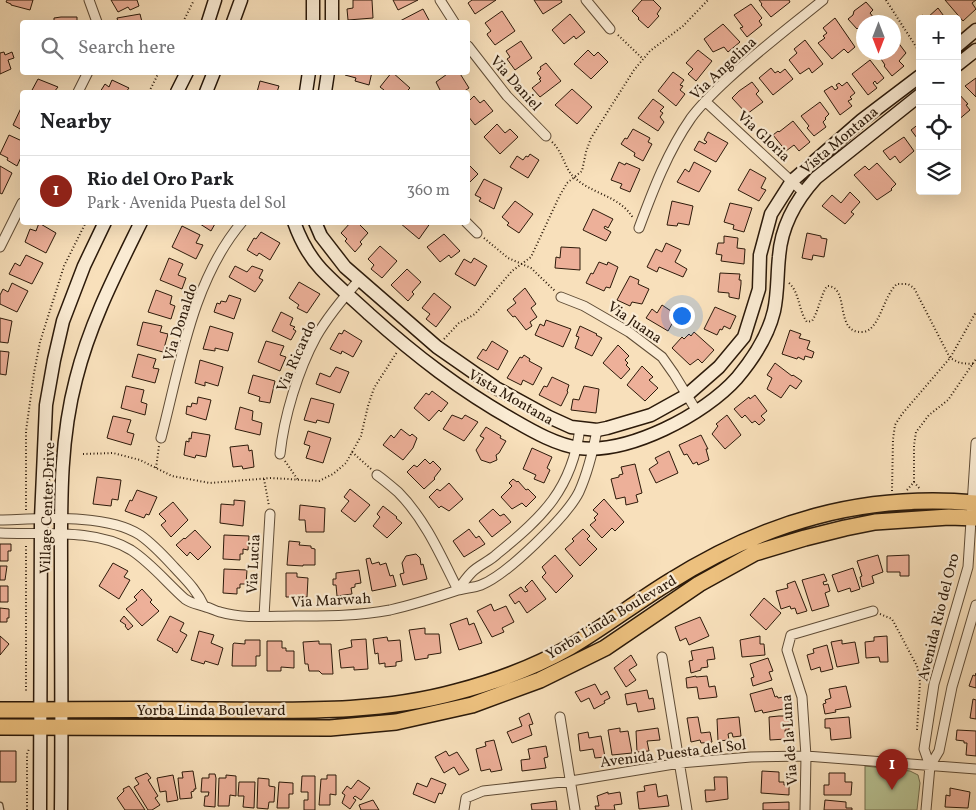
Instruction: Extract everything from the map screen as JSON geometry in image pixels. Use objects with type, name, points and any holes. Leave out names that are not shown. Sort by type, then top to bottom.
[{"type":"main road","name":"Yorba Linda Boulevard","points":[[0,710],[299,710],[372,707],[420,700],[457,692],[514,673],[567,648],[669,582],[719,553],[757,535],[803,519],[846,509],[893,502],[933,501],[974,511]]},
{"type":"main road","name":"Yorba Linda Boulevard","points":[[0,727],[330,728],[396,722],[472,706],[540,680],[605,648],[699,584],[755,553],[805,538],[875,522],[949,517],[974,511]]},
{"type":"street","points":[[89,0],[96,20]]},
{"type":"street","points":[[209,20],[215,0]]},
{"type":"street","points":[[234,20],[240,0]]},
{"type":"street","points":[[313,0],[313,20]]},
{"type":"street","points":[[332,0],[332,20]]},
{"type":"street","points":[[440,0],[453,20]]},
{"type":"street","points":[[586,0],[610,29]]},
{"type":"street","name":"Via Angelina","points":[[639,228],[654,188],[680,136],[692,117],[705,101],[747,61],[823,0]]},
{"type":"street","points":[[961,43],[976,30]]},
{"type":"street","name":"Via Daniel","points":[[470,49],[507,96],[546,136]]},
{"type":"street","points":[[961,62],[976,50]]},
{"type":"street","points":[[79,90],[86,75]]},
{"type":"street","points":[[178,90],[186,75]]},
{"type":"street","points":[[207,90],[213,75]]},
{"type":"street","points":[[306,90],[309,75]]},
{"type":"street","points":[[325,90],[328,75]]},
{"type":"street","name":"Vista Montana","points":[[316,225],[321,236],[346,267],[438,346],[496,388],[549,418],[571,428],[597,430],[651,415],[687,395],[719,367],[744,337],[759,289],[760,255],[771,214],[792,181],[862,120],[916,79]]},
{"type":"street","name":"Vista Montana","points":[[295,225],[307,251],[320,268],[347,294],[403,344],[486,405],[545,436],[577,448],[594,448],[629,443],[675,424],[712,400],[735,380],[754,354],[768,330],[777,283],[782,239],[794,206],[803,192],[816,178],[916,98]]},
{"type":"street","name":"Via Gloria","points":[[705,101],[803,192]]},
{"type":"street","points":[[0,247],[20,207]]},
{"type":"street","name":"Village Center Drive","points":[[40,810],[41,519],[46,405],[54,360],[71,296],[104,225]]},
{"type":"street","name":"Village Center Drive","points":[[61,810],[61,520],[63,453],[75,380],[88,337],[103,298],[140,225]]},
{"type":"street","name":"Via Donaldo","points":[[161,438],[188,334],[201,294],[216,261],[240,225]]},
{"type":"street","points":[[469,225],[477,233]]},
{"type":"street","name":"Via Ricardo","points":[[280,454],[282,433],[287,414],[304,364],[315,339],[333,310],[360,279]]},
{"type":"street","name":"Via Juana","points":[[561,297],[584,306],[629,332],[662,357],[696,410]]},
{"type":"street","points":[[377,475],[398,492],[420,520],[437,547],[458,590],[472,571],[491,559],[546,510],[557,496],[566,480],[577,448],[580,428]]},
{"type":"street","name":"Via Marwah","points":[[0,533],[98,537],[120,544],[144,559],[192,604],[229,614],[315,616],[367,613],[411,605],[458,590],[481,585],[494,578],[540,539],[570,505],[579,492],[589,466],[597,430]]},
{"type":"street","name":"Avenida Rio del Oro","points":[[926,810],[930,766],[924,749],[934,684],[968,567],[974,511],[976,443]]},
{"type":"street","name":"Via Lucia","points":[[264,616],[270,514]]},
{"type":"street","points":[[0,520],[86,520],[112,524],[140,535],[155,547],[194,589],[204,606]]},
{"type":"street","name":"Avenida Rio del Oro","points":[[930,766],[939,751],[952,686],[976,605]]},
{"type":"street","name":"Via de la Luna","points":[[805,810],[806,756],[802,697],[787,650],[792,634],[873,611]]},
{"type":"street","points":[[662,658],[687,810]]},
{"type":"street","points":[[560,717],[575,810]]},
{"type":"street","name":"Avenida Puesta del Sol","points":[[464,810],[466,798],[483,791],[571,781],[680,763],[750,757],[806,756],[976,769]]},
{"type":"lane","points":[[0,805],[1,810]]},
{"type":"path","points":[[184,20],[194,0]]},
{"type":"path","points":[[438,346],[459,323],[475,314],[512,271],[531,257],[559,197],[567,183],[582,171],[586,152],[599,126],[634,70],[650,51],[683,26],[708,0]]},
{"type":"path","points":[[886,0],[916,47]]},
{"type":"path","points":[[610,29],[644,59]]},
{"type":"path","points":[[150,90],[158,75]]},
{"type":"path","points":[[546,136],[558,147],[568,171],[574,177],[586,186],[618,202],[628,210],[639,228]]},
{"type":"path","points":[[477,233],[508,258],[531,268],[561,297]]},
{"type":"path","points":[[777,283],[789,283],[793,287],[807,322],[812,321],[818,311],[827,286],[837,288],[844,321],[851,328],[860,332],[868,331],[876,325],[892,288],[897,284],[908,284],[914,288],[950,358],[960,363],[972,364]]},
{"type":"path","points":[[892,493],[895,425],[902,414],[950,358],[976,312]]},
{"type":"path","points":[[83,454],[113,453],[140,460],[172,476],[210,483],[264,479],[319,481],[333,474],[346,463],[361,436],[374,388],[384,370],[403,344]]},
{"type":"path","points":[[906,492],[914,482],[916,432],[929,415],[948,400],[976,359]]},
{"type":"path","points":[[156,468],[161,438]]},
{"type":"path","points":[[352,452],[377,475]]},
{"type":"path","points":[[280,454],[298,480]]},
{"type":"path","points":[[264,479],[270,514]]},
{"type":"path","points":[[914,482],[922,491]]},
{"type":"path","points":[[26,546],[26,693]]},
{"type":"path","points":[[873,611],[892,619],[918,666],[920,682],[916,719],[917,735]]},
{"type":"path","points":[[27,810],[27,754],[31,744]]},
{"type":"green space","points":[[865,766],[910,771],[918,775],[920,783],[917,810],[865,810]]},
{"type":"building","points":[[7,0],[33,0],[30,10],[11,5],[6,2]]},
{"type":"building","points":[[111,0],[137,0],[139,6],[130,10],[128,7],[118,12]]},
{"type":"building","points":[[353,0],[372,0],[373,18],[348,20],[347,9],[353,8]]},
{"type":"building","points":[[393,0],[418,0],[398,10]]},
{"type":"building","points":[[472,0],[496,0],[475,14],[468,3]]},
{"type":"building","points":[[534,0],[561,0],[562,2],[543,14]]},
{"type":"building","points":[[642,0],[653,0],[661,8],[657,14],[659,16],[648,28],[632,11]]},
{"type":"building","points":[[759,0],[789,0],[790,2],[771,17]]},
{"type":"building","points":[[945,0],[976,0],[972,3],[976,9],[963,21],[961,15],[958,15]]},
{"type":"building","points":[[866,2],[873,10],[870,13],[872,15],[856,15],[856,28],[848,19],[853,15],[854,11]]},
{"type":"building","points":[[751,4],[762,18],[759,21],[762,25],[747,37],[740,28],[743,27],[734,15]]},
{"type":"building","points":[[938,8],[943,15],[930,15]]},
{"type":"building","points":[[423,9],[429,20],[402,20]]},
{"type":"building","points":[[502,11],[515,31],[495,45],[487,34],[491,31],[485,23]]},
{"type":"building","points":[[140,14],[142,20],[118,20],[117,18]]},
{"type":"building","points":[[570,14],[585,32],[576,39],[574,36],[564,44],[552,30]]},
{"type":"building","points":[[77,17],[77,20],[54,20],[54,18]]},
{"type":"building","points":[[835,18],[855,47],[848,53],[844,49],[832,59],[818,43],[825,38],[823,36],[827,33],[823,28]]},
{"type":"building","points":[[723,24],[740,42],[728,52],[724,47],[713,52],[704,39]]},
{"type":"building","points":[[805,40],[823,64],[812,73],[809,68],[800,74],[789,60],[797,53],[794,49]]},
{"type":"building","points":[[521,41],[532,58],[515,70],[507,59],[510,57],[506,51]]},
{"type":"building","points":[[901,46],[906,53],[901,59]]},
{"type":"building","points":[[588,50],[594,56],[598,52],[608,62],[591,79],[574,64]]},
{"type":"building","points":[[698,50],[712,61],[696,81],[688,74],[693,69],[686,63]]},
{"type":"building","points":[[4,52],[5,55],[12,52],[14,58],[8,60],[11,69],[0,74],[0,53]]},
{"type":"building","points":[[870,60],[884,78],[877,84],[875,81],[873,83],[877,88],[868,95],[852,74]]},
{"type":"building","points":[[882,60],[900,60],[904,66],[892,76]]},
{"type":"building","points":[[546,63],[561,81],[540,97],[532,88],[541,81],[537,73],[541,69],[540,67]]},
{"type":"building","points":[[771,68],[775,73],[778,71],[780,73],[785,69],[793,79],[773,95],[759,78]]},
{"type":"building","points":[[673,72],[684,80],[680,85],[683,86],[680,90],[685,94],[676,106],[658,91]]},
{"type":"building","points":[[345,75],[371,75],[369,85],[355,81],[356,78]]},
{"type":"building","points":[[390,75],[395,75],[410,88],[408,90],[384,90],[380,87]]},
{"type":"building","points":[[446,75],[461,75],[469,88],[466,90],[440,90],[436,82]]},
{"type":"building","points":[[976,78],[976,97],[965,86]]},
{"type":"building","points":[[38,79],[58,87],[56,90],[32,90]]},
{"type":"building","points":[[112,80],[129,88],[128,90],[101,90],[105,84],[109,87]]},
{"type":"building","points":[[260,81],[279,86],[278,90],[258,90]]},
{"type":"building","points":[[752,82],[759,91],[756,94],[763,102],[747,114],[732,98]]},
{"type":"building","points":[[847,82],[855,93],[850,97],[852,99],[848,101],[852,106],[840,115],[824,91],[832,86],[835,90],[838,88],[836,85],[839,83],[842,86]]},
{"type":"building","points":[[572,89],[592,107],[577,124],[555,105]]},
{"type":"building","points":[[474,96],[480,103],[484,100],[493,111],[475,125],[470,119],[470,100]]},
{"type":"building","points":[[961,96],[968,104],[966,105],[970,110],[961,118]]},
{"type":"building","points":[[653,99],[664,107],[660,111],[663,113],[660,117],[664,122],[658,131],[638,118]]},
{"type":"building","points":[[820,102],[829,114],[823,122],[826,127],[814,136],[807,128],[809,126],[801,116]]},
{"type":"building","points":[[20,110],[20,129],[13,125]]},
{"type":"building","points":[[793,121],[810,142],[799,151],[794,145],[786,151],[773,135]]},
{"type":"building","points":[[497,124],[505,133],[510,129],[518,137],[500,154],[484,137]]},
{"type":"building","points":[[916,126],[916,137],[911,130]]},
{"type":"building","points":[[633,129],[650,138],[648,142],[652,144],[643,161],[634,156],[635,153],[621,144],[625,138],[627,139]]},
{"type":"building","points":[[708,132],[728,143],[716,162],[694,150],[699,141],[705,144],[707,142],[704,140]]},
{"type":"building","points":[[9,135],[20,140],[20,159],[17,166],[0,154]]},
{"type":"building","points":[[904,137],[914,151],[900,163],[895,156],[890,160],[883,151]]},
{"type":"building","points":[[530,154],[539,160],[528,178],[510,167],[517,156],[523,160]]},
{"type":"building","points":[[619,162],[640,169],[630,192],[620,188],[622,184],[611,180]]},
{"type":"building","points":[[694,162],[711,171],[699,192],[677,182],[685,169],[689,172]]},
{"type":"building","points":[[877,163],[896,184],[892,190],[877,200],[854,175],[865,166],[869,170]]},
{"type":"building","points":[[0,166],[12,173],[2,194],[0,193]]},
{"type":"building","points":[[470,166],[478,174],[470,182]]},
{"type":"building","points":[[750,169],[766,178],[761,188],[766,190],[759,201],[738,190]]},
{"type":"building","points":[[484,179],[502,188],[494,209],[479,201],[481,198],[475,195]]},
{"type":"building","points":[[850,192],[860,202],[851,212],[854,214],[845,224],[822,206],[832,195],[841,203]]},
{"type":"building","points":[[515,201],[533,214],[519,233],[507,225],[509,223],[502,217]]},
{"type":"building","points":[[672,201],[693,206],[689,225],[678,223],[677,226],[667,225]]},
{"type":"building","points":[[730,203],[752,208],[744,232],[733,229],[734,225],[724,222]]},
{"type":"building","points":[[593,209],[613,219],[608,228],[605,226],[604,228],[611,232],[606,241],[583,230]]},
{"type":"building","points":[[38,225],[42,225],[56,233],[46,253],[25,242],[30,229],[36,231]]},
{"type":"building","points":[[202,225],[214,225],[211,231]]},
{"type":"building","points":[[348,225],[360,225],[368,233],[360,242],[362,244],[355,252],[345,241],[347,239],[341,233]]},
{"type":"building","points":[[402,225],[429,225],[419,239]]},
{"type":"building","points":[[182,226],[200,235],[196,243],[203,245],[196,259],[172,247]]},
{"type":"building","points":[[261,232],[280,243],[270,260],[259,253],[257,256],[247,250],[254,238],[256,239]]},
{"type":"building","points":[[807,233],[827,239],[824,257],[813,255],[812,260],[802,258]]},
{"type":"building","points":[[444,234],[460,251],[451,258],[449,255],[440,262],[427,247]]},
{"type":"building","points":[[724,236],[738,238],[737,248],[745,249],[744,264],[721,261],[722,255],[716,254],[718,243],[724,243]]},
{"type":"building","points":[[666,243],[681,250],[675,262],[687,269],[683,277],[659,267],[657,272],[647,267],[656,249],[662,252]]},
{"type":"building","points":[[380,246],[397,261],[382,278],[371,269],[374,265],[368,259]]},
{"type":"building","points":[[561,247],[580,248],[580,270],[555,268],[556,257],[560,258]]},
{"type":"building","points":[[26,255],[43,263],[32,284],[9,274],[15,263],[20,266]]},
{"type":"building","points":[[169,258],[183,264],[178,275],[186,278],[182,289],[160,280]]},
{"type":"building","points":[[474,258],[487,266],[475,286],[455,274],[464,259],[471,263]]},
{"type":"building","points":[[599,262],[607,265],[608,262],[618,267],[610,288],[606,287],[604,291],[586,283]]},
{"type":"building","points":[[235,266],[247,272],[252,266],[263,270],[259,278],[263,280],[255,292],[229,277]]},
{"type":"building","points":[[407,269],[421,282],[412,292],[414,294],[408,301],[391,285]]},
{"type":"building","points":[[720,273],[740,274],[739,299],[729,297],[729,293],[718,292]]},
{"type":"building","points":[[630,276],[639,280],[638,284],[649,289],[642,304],[632,302],[630,306],[617,300]]},
{"type":"building","points":[[299,282],[320,294],[307,313],[297,308],[299,305],[289,298]]},
{"type":"building","points":[[12,283],[28,291],[17,312],[0,304],[0,295],[3,289],[8,292]]},
{"type":"building","points":[[525,288],[536,304],[531,308],[537,317],[530,322],[532,326],[526,330],[515,316],[513,317],[507,310],[516,303],[513,299]]},
{"type":"building","points":[[156,290],[172,296],[170,304],[175,306],[171,319],[148,312]]},
{"type":"building","points":[[434,293],[451,307],[436,327],[426,319],[430,314],[422,308]]},
{"type":"building","points":[[229,295],[241,299],[234,319],[214,312],[217,303],[220,304],[221,301],[226,302]]},
{"type":"building","points":[[662,305],[677,315],[668,331],[646,318],[652,309],[657,313]]},
{"type":"building","points":[[715,307],[736,316],[730,329],[724,326],[717,335],[704,329]]},
{"type":"building","points":[[281,312],[293,318],[290,325],[295,327],[293,329],[296,331],[291,340],[272,331]]},
{"type":"building","points":[[0,318],[12,321],[8,343],[0,342]]},
{"type":"building","points":[[546,320],[571,329],[563,347],[535,335],[540,324],[544,326]]},
{"type":"building","points":[[143,322],[162,326],[160,332],[168,334],[163,352],[137,345]]},
{"type":"building","points":[[210,326],[233,333],[228,351],[215,348],[215,351],[203,349]]},
{"type":"building","points":[[580,326],[602,338],[592,356],[575,348],[579,337],[576,336]]},
{"type":"building","points":[[344,330],[362,341],[353,357],[342,351],[341,354],[330,349],[339,333],[342,334]]},
{"type":"building","points":[[790,330],[801,334],[799,338],[810,341],[807,349],[814,352],[812,358],[805,356],[804,360],[782,354]]},
{"type":"building","points":[[694,332],[714,350],[702,363],[698,359],[690,365],[672,348],[682,337],[684,339],[689,334],[691,336]]},
{"type":"building","points":[[266,341],[284,346],[280,355],[286,357],[280,371],[258,362]]},
{"type":"building","points":[[492,341],[508,351],[498,370],[477,358],[483,349],[486,351]]},
{"type":"building","points":[[618,345],[629,356],[625,360],[628,363],[626,365],[630,369],[621,379],[603,363]]},
{"type":"building","points":[[0,351],[9,352],[6,375],[0,374]]},
{"type":"building","points":[[138,354],[156,359],[153,368],[159,369],[155,383],[132,377]]},
{"type":"building","points":[[524,355],[530,359],[529,361],[542,368],[533,385],[523,380],[521,385],[507,378],[520,357],[522,358]]},
{"type":"building","points":[[200,360],[223,367],[218,386],[205,382],[205,386],[195,383]]},
{"type":"building","points":[[775,363],[802,381],[796,389],[790,385],[781,398],[767,389],[772,378],[767,375]]},
{"type":"building","points":[[642,366],[653,377],[649,380],[658,388],[645,401],[627,385]]},
{"type":"building","points":[[336,367],[349,372],[340,393],[316,384],[320,373],[330,377]]},
{"type":"building","points":[[253,375],[275,381],[270,403],[259,401],[260,397],[248,393]]},
{"type":"building","points":[[552,377],[569,385],[568,392],[561,406],[539,395],[544,386],[547,387]]},
{"type":"building","points":[[126,386],[144,390],[141,402],[147,404],[145,415],[121,408]]},
{"type":"building","points":[[584,386],[599,389],[596,413],[571,410],[573,399],[579,400]]},
{"type":"building","points":[[432,391],[448,403],[441,412],[439,410],[429,421],[414,408],[426,393],[429,395]]},
{"type":"building","points":[[755,395],[767,411],[761,416],[765,420],[759,425],[755,421],[752,423],[745,415],[742,418],[734,409],[749,397],[750,399]]},
{"type":"building","points":[[198,397],[211,400],[206,420],[186,414],[187,406],[191,407],[192,403],[197,404]]},
{"type":"building","points":[[311,398],[334,404],[329,423],[317,420],[316,423],[304,420]]},
{"type":"building","points":[[240,407],[253,411],[252,420],[262,423],[260,435],[235,429]]},
{"type":"building","points":[[452,415],[462,419],[465,415],[478,422],[464,441],[443,429]]},
{"type":"building","points":[[727,415],[741,435],[725,449],[712,434],[718,426],[716,424]]},
{"type":"building","points":[[113,416],[131,420],[127,432],[134,434],[131,445],[107,438]]},
{"type":"building","points":[[486,427],[506,441],[496,455],[497,460],[490,463],[481,460],[476,450],[484,438],[480,436]]},
{"type":"building","points":[[401,429],[410,436],[412,434],[417,438],[413,448],[403,460],[383,445],[391,435],[394,438]]},
{"type":"building","points":[[308,431],[331,438],[323,463],[306,458],[310,446],[304,444]]},
{"type":"building","points":[[192,432],[210,435],[206,457],[196,455],[195,458],[184,455],[186,441],[189,442],[189,438],[191,439]]},
{"type":"building","points":[[701,435],[708,449],[706,449],[709,460],[698,465],[697,462],[693,464],[687,454],[684,455],[679,445]]},
{"type":"building","points":[[248,445],[249,451],[252,450],[254,467],[243,469],[242,466],[233,467],[230,447]]},
{"type":"building","points":[[532,448],[552,457],[547,468],[550,470],[544,483],[534,479],[536,475],[523,469]]},
{"type":"building","points":[[669,451],[678,473],[656,483],[649,469],[658,463],[655,458]]},
{"type":"building","points":[[425,459],[430,464],[433,461],[441,469],[435,479],[424,489],[407,472],[414,465],[417,467]]},
{"type":"building","points":[[635,464],[642,493],[636,495],[638,502],[626,505],[625,497],[616,499],[611,479],[623,474],[621,467]]},
{"type":"building","points":[[97,477],[121,480],[118,500],[112,499],[111,506],[93,504]]},
{"type":"building","points":[[513,479],[518,481],[536,497],[526,507],[522,503],[512,509],[501,497],[512,486],[509,483]]},
{"type":"building","points":[[449,483],[463,499],[449,511],[441,506],[439,508],[429,497],[437,489],[440,491]]},
{"type":"building","points":[[350,489],[370,505],[355,522],[341,511],[349,501],[344,497]]},
{"type":"building","points":[[137,490],[157,497],[149,515],[146,514],[144,518],[125,511]]},
{"type":"building","points":[[604,499],[624,522],[615,531],[612,528],[602,538],[590,525],[596,520],[594,518],[598,514],[593,510]]},
{"type":"building","points":[[234,500],[245,501],[243,526],[220,523],[221,504],[234,505]]},
{"type":"building","points":[[173,502],[188,520],[171,537],[161,525],[166,521],[159,514]]},
{"type":"building","points":[[300,505],[325,508],[324,532],[306,532],[305,520],[299,520]]},
{"type":"building","points":[[383,506],[402,523],[387,538],[373,526],[380,517],[377,514]]},
{"type":"building","points":[[493,509],[500,516],[504,514],[511,522],[492,537],[479,521]]},
{"type":"building","points":[[469,529],[476,538],[479,536],[485,544],[464,557],[453,541]]},
{"type":"building","points":[[583,529],[590,536],[587,539],[597,549],[580,566],[565,549]]},
{"type":"building","points":[[195,530],[211,547],[198,560],[190,552],[187,556],[176,545]]},
{"type":"building","points":[[224,535],[249,536],[248,550],[243,549],[243,554],[240,554],[240,560],[223,559]]},
{"type":"building","points":[[289,541],[300,542],[299,545],[311,546],[311,548],[315,549],[315,565],[287,565]]},
{"type":"building","points":[[0,544],[11,544],[11,551],[8,551],[8,561],[0,561]]},
{"type":"building","points":[[416,554],[420,558],[421,565],[423,564],[427,579],[403,585],[400,574],[404,573],[402,563],[406,556]]},
{"type":"building","points":[[555,555],[573,576],[556,593],[542,577],[546,573],[542,567]]},
{"type":"building","points":[[878,555],[883,572],[872,576],[874,583],[862,587],[860,577],[862,576],[857,561]]},
{"type":"building","points":[[909,555],[909,576],[900,576],[900,572],[887,572],[887,556]]},
{"type":"building","points":[[370,558],[372,564],[379,562],[380,565],[386,563],[390,576],[393,575],[396,586],[372,591],[366,559]]},
{"type":"building","points":[[113,563],[128,571],[124,577],[130,580],[119,599],[99,586]]},
{"type":"building","points":[[0,566],[7,566],[5,580],[0,580]]},
{"type":"building","points":[[853,568],[860,589],[851,592],[850,588],[838,592],[832,575]]},
{"type":"building","points":[[224,569],[247,570],[246,584],[240,584],[240,588],[237,588],[237,594],[223,593]]},
{"type":"building","points":[[359,570],[361,583],[355,584],[355,587],[351,588],[352,594],[337,596],[336,585],[333,585],[336,573]]},
{"type":"building","points":[[286,573],[297,573],[297,577],[308,578],[307,597],[286,597]]},
{"type":"building","points":[[824,574],[827,581],[823,582],[824,585],[828,584],[830,591],[825,593],[829,606],[812,611],[802,580]]},
{"type":"building","points":[[532,580],[546,599],[527,613],[519,601],[515,604],[509,595],[521,587],[525,592],[528,591],[525,587]]},
{"type":"building","points":[[795,581],[807,611],[797,614],[795,608],[791,609],[790,606],[781,609],[776,591],[788,588],[787,584]]},
{"type":"building","points":[[0,586],[8,586],[8,602],[0,602]]},
{"type":"building","points":[[142,589],[152,600],[150,602],[159,611],[142,626],[126,609],[137,600],[134,597]]},
{"type":"building","points":[[764,598],[781,613],[766,630],[750,615]]},
{"type":"building","points":[[491,604],[494,611],[506,606],[514,622],[502,628],[504,632],[492,637],[477,611]]},
{"type":"building","points":[[0,608],[9,609],[7,622],[0,622]]},
{"type":"building","points":[[124,616],[133,626],[128,630],[126,625],[120,621]]},
{"type":"building","points":[[170,616],[184,623],[180,631],[187,635],[177,653],[157,640]]},
{"type":"building","points":[[700,617],[709,636],[689,645],[686,638],[680,641],[675,627]]},
{"type":"building","points":[[467,618],[469,625],[474,623],[482,643],[459,650],[450,624]]},
{"type":"building","points":[[425,628],[425,634],[439,634],[441,653],[415,660],[409,630]]},
{"type":"building","points":[[199,631],[214,635],[211,643],[223,648],[218,665],[205,661],[204,664],[191,660]]},
{"type":"building","points":[[0,636],[9,644],[0,655]]},
{"type":"building","points":[[760,636],[760,644],[764,644],[765,655],[742,657],[740,640]]},
{"type":"building","points":[[887,636],[888,662],[880,662],[879,657],[866,658],[865,642],[874,641],[874,637]]},
{"type":"building","points":[[387,637],[388,641],[400,640],[402,661],[396,662],[396,666],[385,667],[385,663],[379,664],[378,653],[375,654],[373,639]]},
{"type":"building","points":[[366,639],[368,669],[354,670],[354,667],[341,668],[339,650],[352,647],[351,640]]},
{"type":"building","points":[[245,640],[260,640],[260,656],[256,656],[256,666],[232,666],[233,644],[245,644]]},
{"type":"building","points":[[842,640],[842,644],[855,642],[859,663],[837,667],[831,642]]},
{"type":"building","points":[[267,641],[282,641],[282,648],[286,648],[286,651],[294,651],[294,668],[281,667],[281,671],[267,671]]},
{"type":"building","points":[[319,641],[319,644],[331,644],[333,674],[309,671],[308,664],[305,664],[303,642]]},
{"type":"building","points":[[827,645],[833,669],[821,672],[820,667],[811,670],[807,655],[814,653],[813,649]]},
{"type":"building","points":[[713,647],[715,659],[707,660],[708,667],[691,673],[689,661],[693,660],[691,651]]},
{"type":"building","points":[[631,655],[637,665],[629,670],[636,680],[626,687],[614,668]]},
{"type":"building","points":[[768,658],[773,671],[769,672],[772,680],[753,686],[751,678],[754,677],[750,664]]},
{"type":"building","points":[[976,673],[976,688],[969,686],[973,675],[975,676]]},
{"type":"building","points":[[707,676],[709,687],[715,686],[717,697],[699,699],[697,687],[687,688],[686,678]]},
{"type":"building","points":[[595,684],[601,695],[607,691],[610,698],[594,709],[589,698],[581,702],[575,692]]},
{"type":"building","points":[[846,686],[851,707],[825,714],[823,704],[826,703],[825,700],[831,698],[829,689]]},
{"type":"building","points":[[772,688],[775,697],[784,697],[788,708],[763,713],[762,710],[755,712],[750,694]]},
{"type":"building","points":[[647,690],[649,699],[653,698],[655,709],[638,712],[636,703],[627,705],[625,694]]},
{"type":"building","points":[[973,699],[976,700],[976,719],[970,718]]},
{"type":"building","points":[[529,713],[533,724],[529,725],[532,735],[512,743],[507,732],[522,726],[519,718]]},
{"type":"building","points":[[789,716],[789,730],[785,730],[786,739],[770,740],[769,717]]},
{"type":"building","points":[[698,717],[701,733],[710,732],[712,742],[701,743],[700,740],[691,742],[687,718]]},
{"type":"building","points":[[739,717],[741,736],[733,737],[732,733],[730,733],[728,734],[729,740],[718,741],[717,719]]},
{"type":"building","points":[[849,717],[851,738],[831,740],[830,728],[825,728],[825,719]]},
{"type":"building","points":[[620,728],[620,732],[628,731],[632,753],[612,755],[608,730]]},
{"type":"building","points":[[658,728],[660,740],[647,741],[649,751],[637,752],[636,731]]},
{"type":"building","points":[[957,730],[976,731],[976,756],[966,755],[967,743],[956,740]]},
{"type":"building","points":[[588,732],[589,738],[601,736],[605,757],[595,758],[593,749],[580,751],[578,734]]},
{"type":"building","points":[[494,740],[502,770],[491,772],[490,769],[481,771],[476,749],[486,746],[485,742]]},
{"type":"building","points":[[546,746],[548,757],[544,758],[546,768],[522,771],[521,760],[530,759],[528,749]]},
{"type":"building","points":[[0,751],[16,751],[16,782],[0,782]]},
{"type":"building","points":[[446,751],[449,756],[457,752],[469,770],[459,775],[454,767],[444,773],[435,757]]},
{"type":"building","points":[[193,771],[196,789],[191,792],[192,798],[180,799],[178,778],[183,778],[182,772]]},
{"type":"building","points":[[762,771],[779,772],[779,782],[789,785],[789,795],[761,793]]},
{"type":"building","points":[[147,773],[151,778],[148,780],[158,796],[155,798],[160,805],[152,810],[148,810],[134,787],[139,784],[135,778]]},
{"type":"building","points":[[829,773],[845,773],[845,782],[852,782],[851,795],[824,795],[824,785],[829,785]]},
{"type":"building","points":[[209,774],[215,774],[216,778],[215,807],[204,806],[205,796],[208,796],[209,792],[201,792],[202,778],[209,778]]},
{"type":"building","points":[[173,775],[178,800],[167,802],[166,791],[160,792],[157,778]]},
{"type":"building","points":[[226,775],[236,776],[236,796],[230,795],[229,806],[218,806],[219,778],[226,778]]},
{"type":"building","points":[[327,775],[336,775],[336,795],[330,794],[330,805],[319,805],[321,779],[327,779]]},
{"type":"building","points":[[302,776],[315,776],[315,810],[304,810],[304,800],[308,800],[308,792],[301,792]]},
{"type":"building","points":[[714,777],[727,777],[728,799],[706,802],[705,790],[715,790]]},
{"type":"building","points":[[258,778],[269,779],[269,786],[275,787],[274,802],[269,802],[268,809],[257,808]]},
{"type":"building","points":[[431,778],[446,784],[442,794],[439,793],[435,803],[413,794],[417,783],[427,787]]},
{"type":"building","points":[[358,780],[370,788],[361,800],[355,796],[353,798],[356,800],[350,809],[342,803],[345,795],[342,793],[347,786],[351,789]]},
{"type":"building","points":[[239,782],[255,782],[254,808],[243,807],[244,796],[238,796]]},
{"type":"building","points":[[279,782],[293,783],[293,794],[289,794],[289,808],[277,808]]},
{"type":"building","points":[[656,784],[658,797],[667,795],[669,806],[639,809],[637,792],[645,791],[644,786]]},
{"type":"building","points":[[129,786],[145,810],[125,810],[117,798],[124,791],[123,789]]},
{"type":"building","points":[[950,788],[970,792],[968,808],[945,807],[946,795],[950,796]]},
{"type":"building","points":[[608,792],[608,794],[620,792],[622,804],[614,805],[615,810],[596,810],[595,806],[599,806],[597,796]]},
{"type":"building","points":[[373,800],[379,810],[361,810],[359,805]]},
{"type":"building","points":[[825,800],[846,802],[846,808],[852,808],[852,810],[824,810]]},
{"type":"building","points":[[556,801],[557,810],[532,810],[531,804]]},
{"type":"building","points":[[789,802],[789,810],[763,810],[763,803]]},
{"type":"place","name":"Rio del Oro Park","points":[[892,790]]}]
